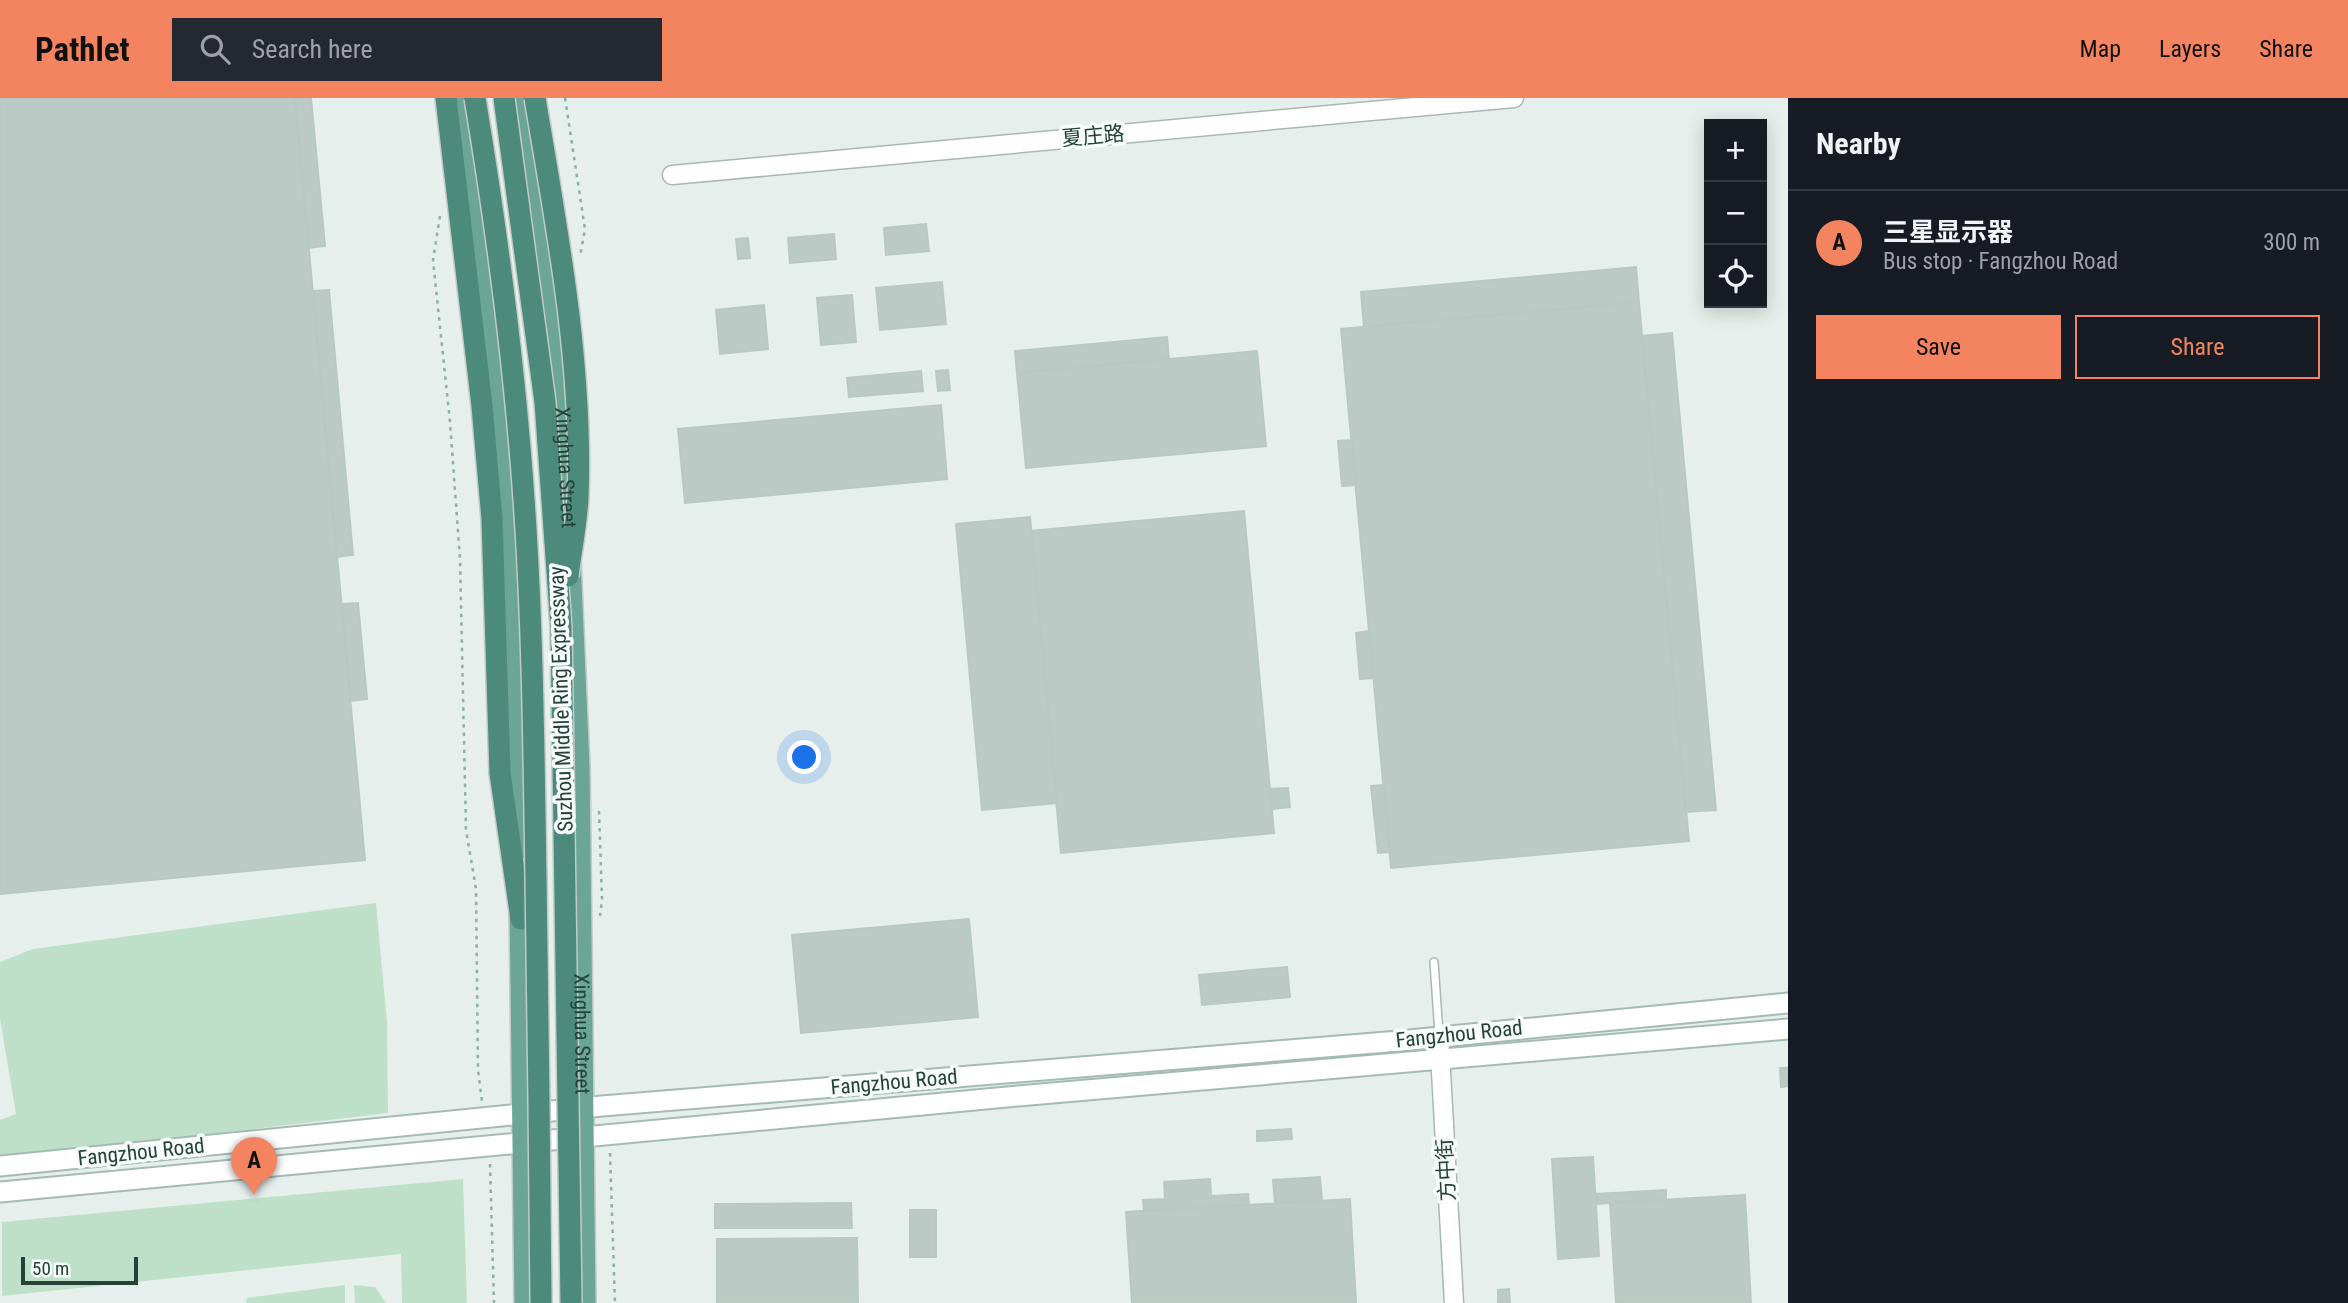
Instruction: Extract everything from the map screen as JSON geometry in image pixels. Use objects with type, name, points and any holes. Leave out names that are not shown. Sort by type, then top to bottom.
[{"type":"highway","points":[[446,98],[483,419],[492,519],[500,773],[521,919]]},
{"type":"highway","name":"Suzhou Middle Ring Expressway","points":[[475,98],[509,341],[525,514],[534,758],[541,1303]]},
{"type":"highway","name":"Suzhou Middle Ring Expressway","points":[[503,98],[545,402],[561,627],[570,1303]]},
{"type":"highway","points":[[536,98],[564,283],[577,432],[578,499],[561,627]]},
{"type":"main road","points":[[456,98],[497,405],[511,627],[521,919],[525,1303]]},
{"type":"main road","name":"Xinghua Street","points":[[517,98],[562,401],[579,767],[585,1303]]},
{"type":"main road","name":"Fangzhou Road","points":[[0,1166],[523,1113],[1439,1036],[1788,1003]]},
{"type":"main road","name":"Fangzhou Road","points":[[0,1192],[1005,1098],[1788,1029]]},
{"type":"street","name":"夏庄路","points":[[672,175],[1514,98]]},
{"type":"street","name":"方中街","points":[[1439,1036],[1454,1303]]},
{"type":"lane","points":[[1434,962],[1439,1036]]},
{"type":"path","points":[[441,211],[433,260],[450,422],[460,559],[466,830],[476,889],[478,1070],[484,1117]]},
{"type":"path","points":[[488,1147],[494,1303]]},
{"type":"green space","points":[[376,903],[387,1022],[388,1113],[0,1159],[0,1120],[16,1114],[0,1019],[0,962],[33,949]]},
{"type":"green space","points":[[463,1179],[467,1303],[402,1303],[401,1254],[2,1296],[2,1222]]},
{"type":"green space","points":[[345,1285],[345,1303],[246,1303],[247,1298]]},
{"type":"green space","points":[[354,1285],[375,1287],[386,1303],[355,1303]]},
{"type":"building","points":[[0,98],[295,98],[365,860],[0,894]]},
{"type":"building","points":[[295,98],[311,98],[325,246],[309,248]]},
{"type":"building","points":[[926,224],[929,251],[886,255],[884,228]]},
{"type":"building","points":[[834,234],[836,259],[790,263],[788,238]]},
{"type":"building","points":[[748,238],[750,258],[738,259],[736,239]]},
{"type":"building","points":[[1636,267],[1639,302],[1364,327],[1361,292]]},
{"type":"building","points":[[942,282],[946,324],[880,330],[876,288]]},
{"type":"building","points":[[329,290],[353,555],[337,557],[313,291]]},
{"type":"building","points":[[852,295],[856,342],[821,345],[817,298]]},
{"type":"building","points":[[1639,302],[1689,841],[1391,868],[1341,329]]},
{"type":"building","points":[[764,305],[768,349],[720,354],[716,310]]},
{"type":"building","points":[[1672,333],[1716,810],[1686,812],[1642,336]]},
{"type":"building","points":[[1167,337],[1169,359],[1017,373],[1015,351]]},
{"type":"building","points":[[1257,351],[1266,446],[1026,468],[1017,373]]},
{"type":"building","points":[[948,370],[950,390],[938,391],[936,371]]},
{"type":"building","points":[[921,371],[923,391],[849,397],[847,378]]},
{"type":"building","points":[[941,405],[947,479],[685,503],[678,429]]},
{"type":"building","points":[[1352,440],[1356,485],[1342,486],[1338,441]]},
{"type":"building","points":[[1244,511],[1274,833],[1061,853],[1031,531]]},
{"type":"building","points":[[1030,517],[1057,803],[982,810],[956,524]]},
{"type":"building","points":[[358,603],[367,699],[351,701],[342,604]]},
{"type":"building","points":[[1369,631],[1374,678],[1360,679],[1356,633]]},
{"type":"building","points":[[1384,785],[1390,852],[1378,853],[1371,786]]},
{"type":"building","points":[[1288,788],[1290,807],[1272,809],[1270,789]]},
{"type":"building","points":[[969,919],[978,1017],[801,1033],[792,935]]},
{"type":"building","points":[[1287,967],[1290,997],[1202,1005],[1199,975]]},
{"type":"building","points":[[1780,1068],[1788,1068],[1788,1086],[1781,1087]]},
{"type":"building","points":[[1291,1129],[1292,1139],[1257,1141],[1257,1131]]},
{"type":"building","points":[[1593,1157],[1599,1256],[1558,1259],[1552,1159]]},
{"type":"building","points":[[1320,1177],[1322,1201],[1275,1203],[1273,1180]]},
{"type":"building","points":[[1210,1179],[1211,1196],[1248,1194],[1249,1205],[1144,1211],[1143,1200],[1165,1199],[1164,1182]]},
{"type":"building","points":[[1666,1190],[1666,1200],[1596,1204],[1595,1194]]},
{"type":"building","points":[[1745,1195],[1751,1303],[1616,1303],[1610,1203]]},
{"type":"building","points":[[1350,1199],[1356,1303],[1132,1303],[1126,1212]]},
{"type":"building","points":[[851,1203],[852,1228],[715,1228],[715,1204]]},
{"type":"building","points":[[910,1210],[936,1210],[936,1257],[910,1257]]},
{"type":"building","points":[[857,1238],[858,1303],[717,1303],[717,1239]]},
{"type":"building","points":[[1509,1289],[1510,1303],[1498,1303],[1498,1290]]},
{"type":"place","name":"三星显示器","points":[[254,1195]]}]
